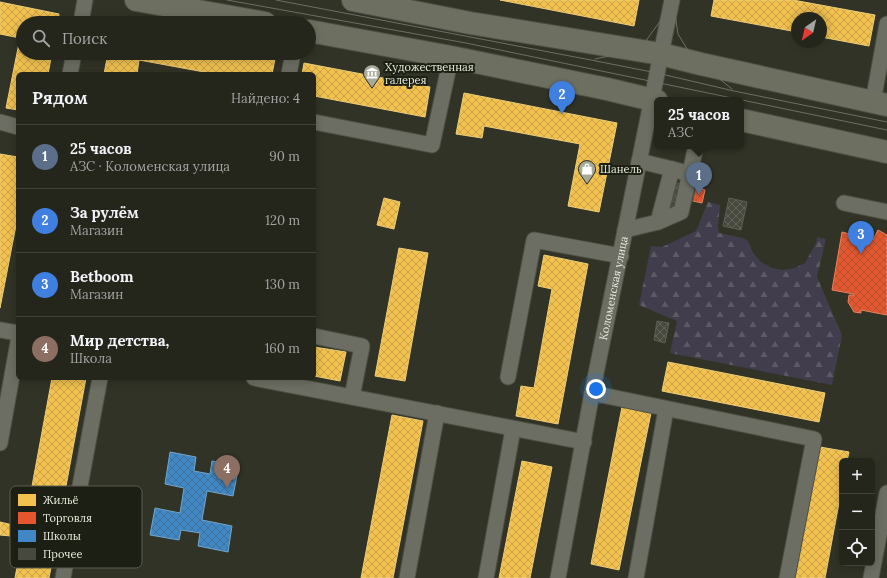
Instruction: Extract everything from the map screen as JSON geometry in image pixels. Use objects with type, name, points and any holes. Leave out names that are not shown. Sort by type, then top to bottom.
[{"type":"highway","points":[[136,0],[226,16]]},
{"type":"highway","points":[[353,0],[470,22],[661,54],[880,104]]},
{"type":"highway","points":[[316,32],[451,57],[654,100]]},
{"type":"highway","points":[[744,121],[887,152]]},
{"type":"street","points":[[82,16],[85,0]]},
{"type":"street","name":"Коломенская улица","points":[[654,97],[661,54],[672,0]]},
{"type":"street","points":[[880,104],[887,24]]},
{"type":"street","points":[[316,122],[432,145],[451,57]]},
{"type":"street","points":[[70,72],[73,60]]},
{"type":"street","points":[[289,72],[292,60]]},
{"type":"street","name":"Коломенская улица","points":[[558,578],[592,393],[639,162],[654,100]]},
{"type":"street","points":[[0,122],[16,126]]},
{"type":"street","points":[[625,230],[658,222],[680,212],[695,149]]},
{"type":"street","points":[[639,162],[690,174]]},
{"type":"street","points":[[658,222],[672,169]]},
{"type":"street","points":[[844,203],[887,212]]},
{"type":"street","points":[[508,377],[534,240],[621,256]]},
{"type":"street","points":[[0,330],[16,333]]},
{"type":"street","points":[[316,336],[362,346],[352,397]]},
{"type":"street","points":[[0,443],[16,353]]},
{"type":"street","points":[[81,486],[100,380]]},
{"type":"street","points":[[264,380],[584,442]]},
{"type":"street","points":[[592,393],[814,439],[787,578]]},
{"type":"street","points":[[636,578],[666,409]]},
{"type":"street","points":[[407,578],[437,413]]},
{"type":"street","points":[[486,578],[513,429]]},
{"type":"street","points":[[871,578],[887,493]]},
{"type":"street","points":[[64,578],[66,568]]},
{"type":"green space","points":[[708,202],[720,205],[718,226],[719,233],[743,238],[748,241],[753,253],[761,262],[772,268],[783,270],[795,268],[805,263],[816,243],[817,237],[826,239],[817,277],[842,335],[832,385],[670,353],[677,321],[639,305],[651,246],[662,247],[696,231]]},
{"type":"building: Жильё","points":[[500,0],[639,0],[634,26]]},
{"type":"building: Жильё","points":[[714,0],[793,0],[875,15],[869,46],[827,38],[827,12],[791,12],[791,31],[711,16]]},
{"type":"building: Жильё","points":[[0,2],[59,14],[59,16],[16,16],[16,37],[0,34]]},
{"type":"building: Жильё","points":[[16,58],[16,60],[51,60],[48,72],[16,72],[16,110],[6,108]]},
{"type":"building: Жильё","points":[[107,60],[139,60],[137,72],[104,72]]},
{"type":"building: Жильё","points":[[139,60],[275,60],[272,72],[204,72]]},
{"type":"building: Жильё","points":[[304,63],[430,87],[425,117],[316,96],[316,72],[302,72]]},
{"type":"building: Жильё","points":[[464,93],[617,123],[599,212],[568,206],[580,144],[484,126],[482,138],[456,134]]},
{"type":"building: Жильё","points":[[0,154],[16,157],[16,225],[0,308]]},
{"type":"building: Жильё","points":[[384,198],[400,202],[394,229],[377,225]]},
{"type":"building: Жильё","points":[[399,248],[428,253],[405,381],[375,376]]},
{"type":"building: Жильё","points":[[544,255],[588,264],[558,424],[516,416],[521,386],[534,388],[552,289],[538,286]]},
{"type":"building: Жильё","points":[[316,347],[346,352],[340,381],[316,376]]},
{"type":"building: Жильё","points":[[668,362],[825,393],[819,422],[662,391]]},
{"type":"building: Жильё","points":[[52,380],[86,380],[66,486],[32,486]]},
{"type":"building: Жильё","points":[[622,407],[651,413],[619,570],[591,564]]},
{"type":"building: Жильё","points":[[392,415],[423,421],[393,578],[361,578]]},
{"type":"building: Жильё","points":[[820,447],[849,452],[848,458],[839,458],[839,503],[825,578],[795,578]]},
{"type":"building: Жильё","points":[[522,461],[552,467],[530,578],[499,578]]},
{"type":"building: Жильё","points":[[0,522],[10,524],[10,536],[0,535]]},
{"type":"building: Жильё","points":[[17,568],[51,568],[49,578],[15,578]]},
{"type":"building: Торговля","points":[[696,187],[705,190],[702,203],[693,201]]},
{"type":"building: Торговля","points":[[878,230],[887,235],[887,315],[861,310],[861,313],[854,312],[848,302],[849,295],[854,294],[832,290],[842,232],[873,240]]},
{"type":"building: Школы","points":[[170,452],[196,457],[194,471],[210,474],[212,461],[239,465],[233,496],[207,491],[202,520],[232,526],[228,552],[198,546],[200,533],[181,530],[179,540],[150,535],[155,508],[180,513],[184,488],[165,484]]},
{"type":"building: Прочее","points":[[671,182],[696,187],[693,201],[682,199],[679,210],[665,206]]},
{"type":"building: Прочее","points":[[729,198],[747,202],[741,230],[723,226]]},
{"type":"building: Прочее","points":[[657,321],[669,323],[665,343],[654,340]]},
{"type":"tram line","points":[[227,0],[316,16]]},
{"type":"tram line","points":[[276,0],[657,73],[734,91],[887,122]]},
{"type":"tram line","points":[[595,59],[637,50],[645,42],[661,20],[671,0]]},
{"type":"tram line","points":[[673,0],[678,34],[689,52],[701,64],[732,89]]},
{"type":"tram line","points":[[316,16],[466,43],[727,97]]},
{"type":"tram line","points":[[744,100],[887,130]]},
{"type":"place","name":"Художественная галерея","points":[[372,88]]},
{"type":"place","name":"За рулём","points":[[562,114]]},
{"type":"place","name":"Шанель","points":[[587,184]]},
{"type":"place","name":"25 часов","points":[[699,195]]},
{"type":"place","name":"Betboom","points":[[861,254]]},
{"type":"place","name":"Мир детства,","points":[[227,488]]}]
